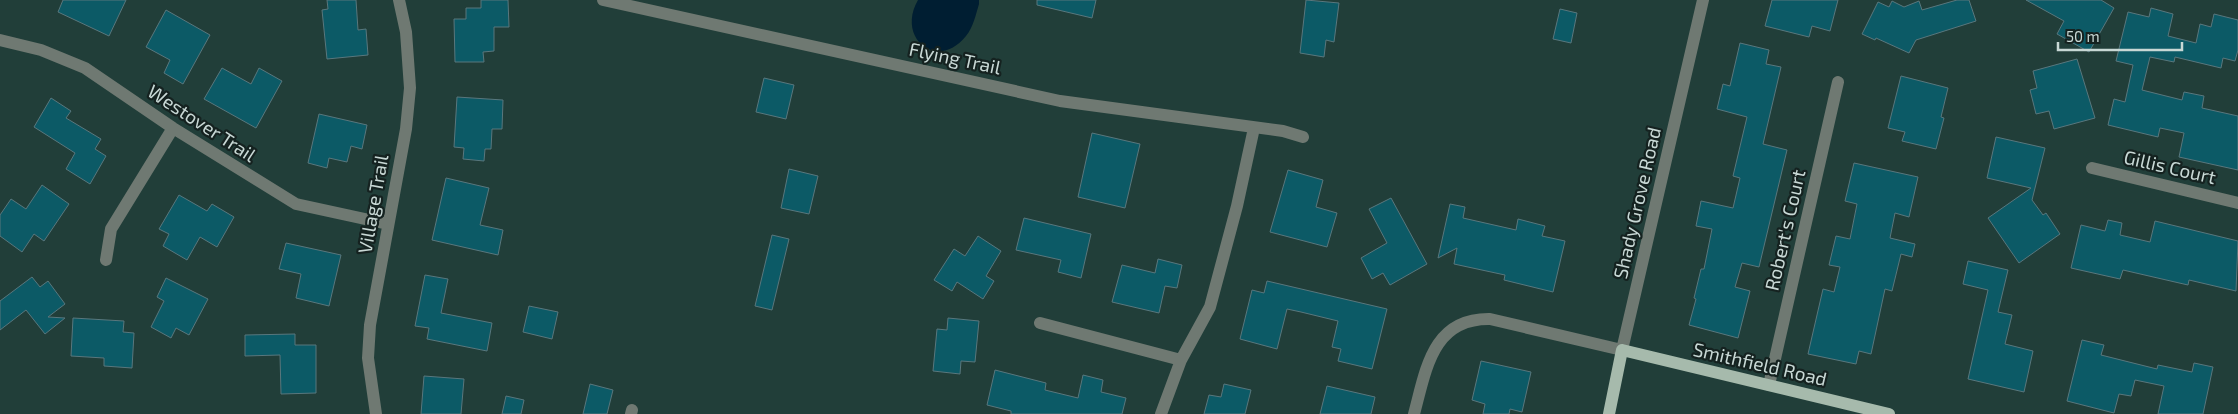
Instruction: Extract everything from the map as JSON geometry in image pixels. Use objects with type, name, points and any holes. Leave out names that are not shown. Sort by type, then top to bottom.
[{"type":"main road","name":"Smithfield Road","points":[[1622,350],[1889,414]]},
{"type":"main road","name":"Shady Grove Road","points":[[1609,414],[1622,350]]},
{"type":"street","name":"Village Trail","points":[[376,414],[368,358],[370,325],[406,129],[410,88],[406,32],[399,0]]},
{"type":"street","name":"Flying Trail","points":[[603,0],[1060,101],[1283,131],[1302,137]]},
{"type":"street","name":"Shady Grove Road","points":[[1622,350],[1703,0]]},
{"type":"street","name":"Westover Trail","points":[[0,40],[40,50],[85,68],[173,128],[296,204],[388,224]]},
{"type":"street","name":"Robert's Court","points":[[1769,385],[1838,82]]},
{"type":"street","points":[[106,260],[111,229],[173,128]]},
{"type":"street","points":[[1161,414],[1181,360],[1210,307],[1219,280],[1254,128]]},
{"type":"street","name":"Gillis Court","points":[[2092,168],[2238,203]]},
{"type":"street","points":[[1414,414],[1430,356],[1442,337],[1457,326],[1474,319],[1490,319],[1622,350]]},
{"type":"street","points":[[1040,324],[1181,360]]},
{"type":"water","points":[[918,0],[979,0],[979,4],[966,36],[955,46],[943,51],[932,50],[923,46],[916,38],[912,27],[913,14]]},
{"type":"building","points":[[63,0],[126,0],[109,36],[58,12]]},
{"type":"building","points":[[327,0],[356,0],[358,30],[366,29],[368,55],[327,59],[322,10],[328,9]]},
{"type":"building","points":[[481,0],[508,0],[509,27],[494,27],[494,51],[483,52],[484,62],[455,62],[454,19],[466,19],[466,8],[481,8]]},
{"type":"building","points":[[1037,0],[1096,0],[1092,18],[1037,5]]},
{"type":"building","points":[[1306,0],[1339,3],[1334,42],[1326,40],[1324,57],[1300,53]]},
{"type":"building","points":[[1772,0],[1838,0],[1830,31],[1812,26],[1809,37],[1765,26]]},
{"type":"building","points":[[1957,0],[1969,0],[1976,21],[1916,40],[1909,53],[1876,38],[1875,40],[1862,34],[1878,2],[1889,7],[1892,1],[1904,7],[1919,1],[1922,10]]},
{"type":"building","points":[[2026,0],[2101,0],[2114,8],[2089,52],[2057,34],[2064,21]]},
{"type":"building","points":[[2151,8],[2173,14],[2168,36],[2196,43],[2200,24],[2211,27],[2214,14],[2238,20],[2238,50],[2235,61],[2223,58],[2221,68],[2175,57],[2174,62],[2150,57],[2142,90],[2182,100],[2184,92],[2204,96],[2202,108],[2238,116],[2238,170],[2179,157],[2184,133],[2160,128],[2158,137],[2108,125],[2114,99],[2125,102],[2133,65],[2116,61],[2128,12],[2149,17]]},
{"type":"building","points":[[1560,9],[1577,13],[1571,43],[1553,39]]},
{"type":"building","points":[[166,10],[210,35],[183,84],[164,73],[170,60],[146,47]]},
{"type":"building","points":[[1740,43],[1769,50],[1766,64],[1781,67],[1763,144],[1787,150],[1759,267],[1742,263],[1735,287],[1750,291],[1738,338],[1689,325],[1701,269],[1704,269],[1712,229],[1696,226],[1701,201],[1733,208],[1740,178],[1733,176],[1747,117],[1717,109],[1723,84],[1730,86]]},
{"type":"building","points":[[2077,59],[2095,118],[2054,129],[2049,111],[2036,114],[2030,90],[2037,88],[2033,71]]},
{"type":"building","points":[[222,68],[251,84],[259,68],[282,81],[256,128],[204,99]]},
{"type":"building","points":[[1901,76],[1948,88],[1941,117],[1944,118],[1936,149],[1902,141],[1905,132],[1888,128]]},
{"type":"building","points":[[764,78],[794,85],[786,119],[756,112]]},
{"type":"building","points":[[457,97],[503,100],[502,129],[492,129],[491,149],[485,149],[484,161],[463,159],[464,148],[454,147]]},
{"type":"building","points":[[51,98],[71,111],[66,118],[101,139],[95,149],[106,156],[90,184],[66,169],[75,153],[34,127]]},
{"type":"building","points":[[319,114],[367,125],[362,149],[351,146],[347,162],[329,158],[327,168],[308,163]]},
{"type":"building","points":[[1092,133],[1140,144],[1125,208],[1078,197]]},
{"type":"building","points":[[1996,137],[2045,148],[2032,200],[2043,215],[2046,213],[2060,234],[2019,263],[1988,218],[2031,188],[1987,178]]},
{"type":"building","points":[[1854,163],[1918,177],[1909,217],[1895,213],[1890,238],[1915,244],[1912,257],[1901,254],[1892,291],[1885,289],[1871,354],[1859,351],[1856,364],[1808,354],[1823,289],[1834,292],[1840,267],[1829,265],[1836,236],[1850,239],[1857,204],[1845,201]]},
{"type":"building","points":[[789,169],[818,176],[809,214],[781,208]]},
{"type":"building","points":[[1288,170],[1323,180],[1316,207],[1337,213],[1327,247],[1270,232]]},
{"type":"building","points":[[446,178],[489,188],[480,225],[503,230],[498,255],[432,240]]},
{"type":"building","points":[[42,185],[69,204],[44,241],[34,234],[22,252],[0,236],[0,215],[11,199],[26,209]]},
{"type":"building","points":[[179,195],[207,211],[212,204],[234,217],[217,247],[200,237],[187,260],[163,246],[169,234],[159,229]]},
{"type":"building","points":[[1391,198],[1427,264],[1390,285],[1383,273],[1372,279],[1361,258],[1387,243],[1369,209]]},
{"type":"building","points":[[1450,204],[1465,207],[1463,218],[1516,230],[1518,219],[1545,226],[1542,236],[1565,241],[1553,292],[1504,280],[1505,275],[1454,264],[1457,248],[1438,258]]},
{"type":"building","points":[[1024,218],[1091,234],[1081,278],[1058,272],[1061,260],[1016,250]]},
{"type":"building","points":[[2108,220],[2122,223],[2120,235],[2150,242],[2155,221],[2238,241],[2236,291],[2189,280],[2188,285],[2123,270],[2120,279],[2071,268],[2081,225],[2105,231]]},
{"type":"building","points":[[772,235],[789,239],[772,310],[755,306]]},
{"type":"building","points":[[978,236],[1001,251],[986,276],[994,281],[983,299],[957,282],[952,291],[934,280],[954,249],[965,256]]},
{"type":"building","points":[[286,243],[341,255],[329,306],[296,298],[301,274],[279,269]]},
{"type":"building","points":[[1158,259],[1182,265],[1177,288],[1165,286],[1159,313],[1112,302],[1122,265],[1155,273]]},
{"type":"building","points":[[1968,261],[2008,270],[1998,312],[2012,315],[2005,344],[2033,351],[2024,392],[1968,379],[1988,290],[1963,284]]},
{"type":"building","points":[[425,275],[448,279],[441,313],[492,323],[487,351],[427,339],[429,328],[415,326]]},
{"type":"building","points":[[32,277],[40,287],[48,281],[65,304],[48,317],[65,318],[45,334],[26,310],[0,330],[0,301]]},
{"type":"building","points":[[166,278],[208,299],[189,335],[176,328],[171,338],[151,327],[164,301],[157,297]]},
{"type":"building","points":[[1267,281],[1387,309],[1372,369],[1338,361],[1341,349],[1332,347],[1338,321],[1301,312],[1287,309],[1277,349],[1240,339],[1252,290],[1264,293]]},
{"type":"building","points":[[529,306],[558,312],[552,339],[523,332]]},
{"type":"building","points":[[73,318],[124,321],[123,332],[134,333],[132,368],[104,366],[104,358],[71,356]]},
{"type":"building","points":[[948,318],[979,321],[975,362],[961,361],[960,374],[933,371],[937,329],[947,330]]},
{"type":"building","points":[[295,334],[295,345],[316,345],[316,393],[281,394],[280,355],[245,356],[245,335]]},
{"type":"building","points":[[2082,340],[2104,345],[2101,355],[2157,369],[2158,365],[2192,372],[2194,363],[2213,367],[2203,414],[2158,414],[2164,386],[2135,380],[2131,396],[2119,394],[2114,413],[2067,401]]},
{"type":"building","points":[[1481,361],[1531,372],[1522,412],[1510,409],[1509,414],[1483,414],[1485,404],[1472,400]]},
{"type":"building","points":[[995,370],[1046,383],[1045,390],[1078,398],[1083,375],[1103,380],[1101,392],[1126,398],[1122,414],[1011,414],[1011,411],[987,405]]},
{"type":"building","points":[[424,376],[464,379],[461,414],[421,414]]},
{"type":"building","points":[[590,384],[613,390],[607,414],[583,414]]},
{"type":"building","points":[[1224,384],[1251,390],[1245,414],[1204,414],[1209,395],[1221,397]]},
{"type":"building","points":[[1327,386],[1375,397],[1371,414],[1320,414]]},
{"type":"building","points":[[506,396],[524,400],[521,414],[502,414]]}]
